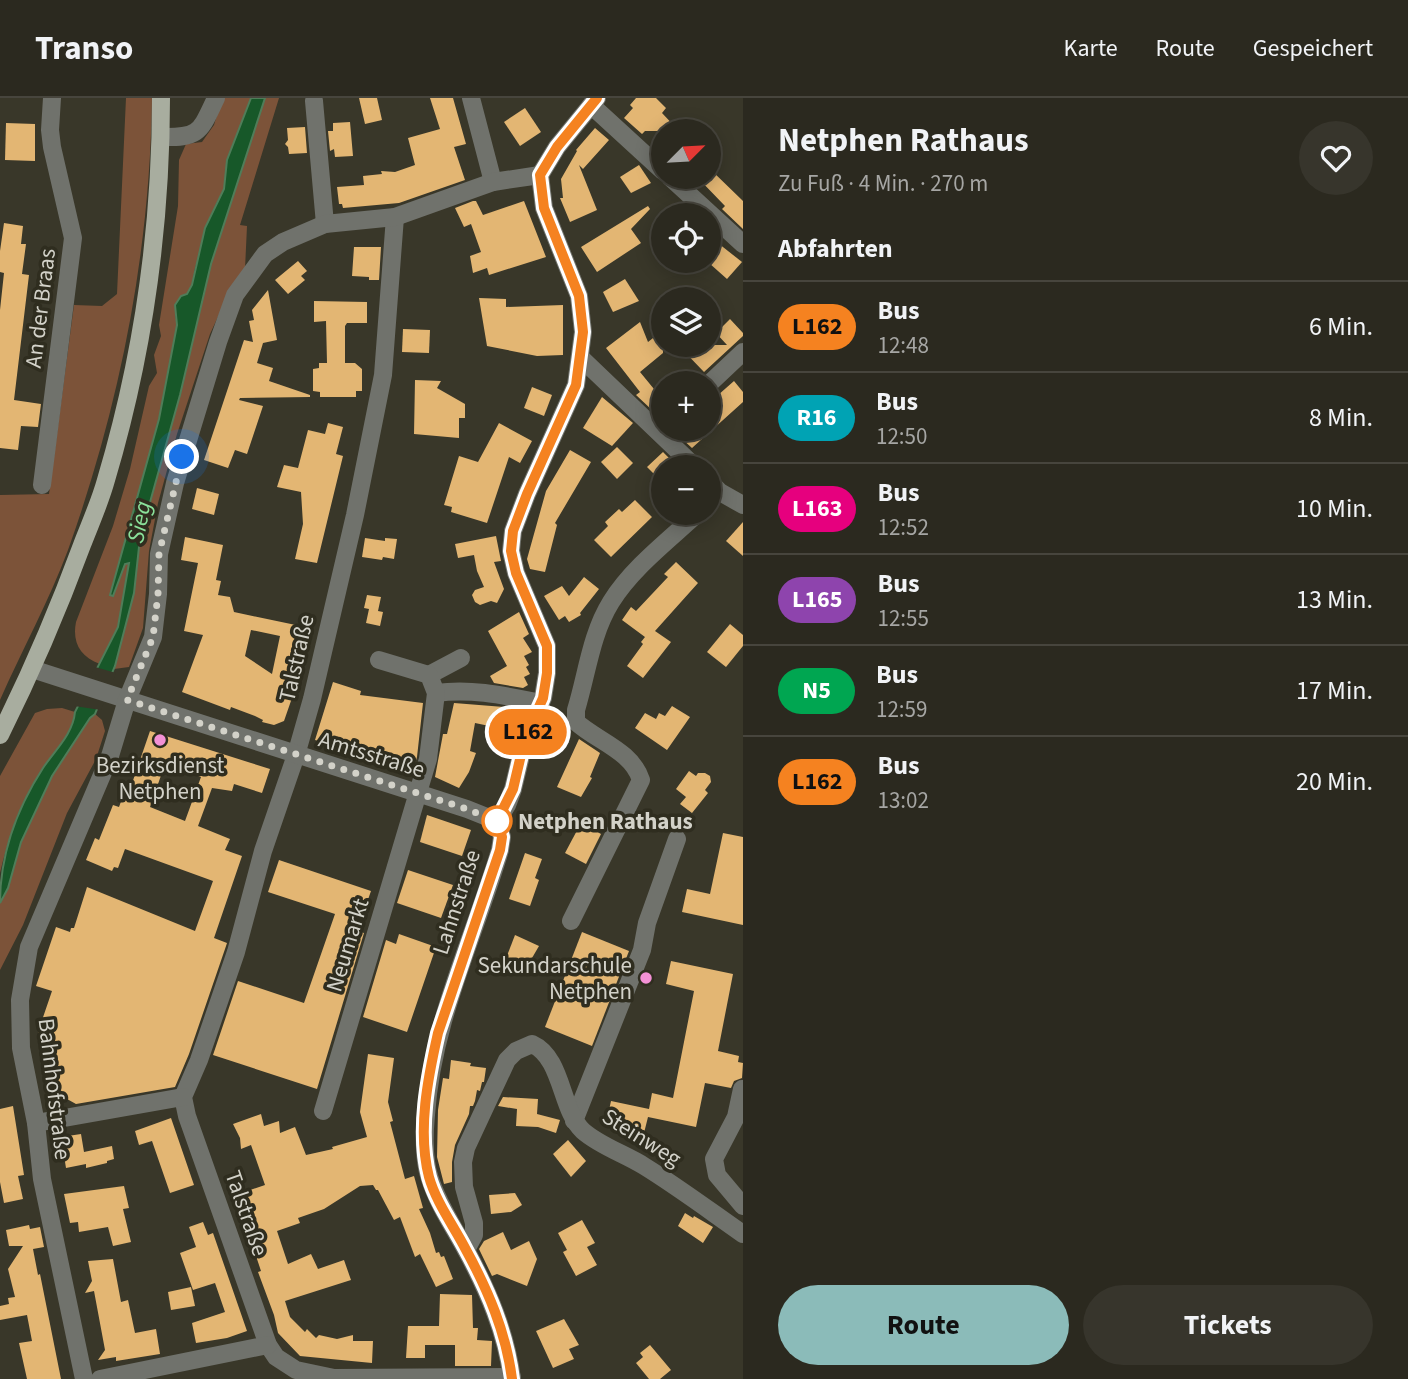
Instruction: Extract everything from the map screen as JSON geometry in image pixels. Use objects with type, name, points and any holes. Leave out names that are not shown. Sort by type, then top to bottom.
[{"type":"main road","points":[[0,735],[65,591],[106,482],[128,397],[145,312],[156,224],[161,98]]},
{"type":"street","name":"An der Braas","points":[[42,485],[73,238],[52,147],[52,98]]},
{"type":"street","points":[[161,137],[183,138],[200,130],[216,98]]},
{"type":"street","points":[[471,98],[493,182]]},
{"type":"street","points":[[540,175],[557,147],[594,101],[651,159]]},
{"type":"street","points":[[314,102],[325,224]]},
{"type":"street","name":"Bahnhofstraße","points":[[84,1379],[42,1179],[36,1123],[21,1048],[20,1000],[29,947],[110,756],[121,698],[153,637],[159,554],[174,483],[235,295],[265,254],[283,242],[325,224],[395,217],[493,182],[540,175]]},
{"type":"street","name":"Lahnstraße","points":[[512,1378],[508,1351],[497,1314],[435,1195],[429,1176],[425,1128],[427,1090],[438,1033],[500,850],[502,837],[497,821],[513,789],[525,738],[541,703],[547,673],[547,646],[516,573],[511,551],[513,531],[576,385],[582,358],[583,332],[579,296],[544,208],[540,175]]},
{"type":"street","points":[[683,189],[743,244]]},
{"type":"street","name":"Talstraße","points":[[395,217],[383,375],[355,515],[312,699],[263,851],[236,952],[199,1060],[183,1097],[187,1116],[268,1345],[276,1357],[296,1370],[334,1378],[512,1378]]},
{"type":"street","points":[[721,373],[743,352]]},
{"type":"street","points":[[582,358],[651,420]]},
{"type":"street","points":[[672,441],[684,455]]},
{"type":"street","points":[[721,496],[743,505]]},
{"type":"street","points":[[571,921],[641,780],[630,761],[576,722],[576,710],[594,639],[611,602],[636,571],[685,525]]},
{"type":"street","points":[[379,660],[429,675],[461,658]]},
{"type":"street","name":"Amtsstraße","points":[[32,669],[497,821]]},
{"type":"street","points":[[429,675],[436,693],[488,692],[541,703]]},
{"type":"street","name":"Neumarkt","points":[[323,1111],[428,759],[436,693]]},
{"type":"street","points":[[571,1112],[642,950],[646,923],[677,839]]},
{"type":"street","points":[[466,1250],[474,1235],[474,1223],[464,1186],[463,1162],[466,1148],[507,1060],[525,1045],[537,1046],[557,1073],[571,1112]]},
{"type":"street","points":[[742,1089],[736,1116],[726,1141],[714,1159],[717,1175],[743,1206]]},
{"type":"street","points":[[36,1123],[183,1097]]},
{"type":"street","name":"Steinweg","points":[[571,1112],[585,1133],[643,1165],[743,1234]]},
{"type":"street","points":[[100,1379],[268,1345]]},
{"type":"shaded area","points":[[126,98],[152,98],[145,213],[129,327],[103,440],[68,550],[0,700],[0,495],[49,494],[74,305],[102,306],[117,294]]},
{"type":"shaded area","points":[[222,98],[251,98],[227,160],[224,189],[216,204],[192,285],[175,314],[177,325],[159,419],[110,595],[116,588],[125,564],[130,563],[118,627],[100,664],[87,657],[79,648],[75,636],[76,622],[113,526],[130,469],[149,386],[157,373],[154,355],[161,336],[159,325],[178,206],[179,160],[186,144],[202,142],[214,125]]},
{"type":"shaded area","points":[[265,98],[279,98],[240,225],[247,226],[245,269],[233,284],[210,334],[177,434],[158,503],[149,551],[143,628],[129,667],[114,669],[134,593],[140,538],[180,395],[211,264]]},
{"type":"shaded area","points":[[62,708],[75,712],[71,729],[41,773],[16,821],[0,873],[0,776],[35,713]]},
{"type":"shaded area","points":[[95,714],[102,720],[105,731],[96,759],[67,813],[23,925],[0,970],[0,903],[8,888],[21,842],[52,776]]},
{"type":"water","name":"Sieg","points":[[251,98],[265,98],[211,264],[180,395],[140,538],[134,593],[115,666],[95,714],[52,776],[21,842],[8,888],[0,903],[3,867],[11,832],[43,768],[71,728],[75,712],[118,627],[129,563],[125,564],[113,596],[110,595],[159,419],[177,325],[175,305],[192,285],[205,228],[224,189],[227,160]]},
{"type":"pier","points":[[95,667],[116,673],[101,710],[74,706]]},
{"type":"building","points":[[359,98],[377,98],[382,120],[365,124]]},
{"type":"building","points":[[430,98],[453,98],[466,144],[454,147],[465,180],[399,203],[343,208],[342,204],[339,204],[337,187],[364,185],[363,176],[382,174],[381,171],[395,172],[415,165],[408,138],[440,129]]},
{"type":"building","points":[[636,98],[656,98],[666,108],[662,113],[668,119],[651,119],[651,131],[642,134],[624,118],[633,108],[630,105]]},
{"type":"building","points":[[525,108],[541,132],[520,146],[504,122]]},
{"type":"building","points":[[350,122],[353,156],[335,157],[334,149],[330,151],[328,131],[333,131],[333,123]]},
{"type":"building","points":[[6,123],[35,124],[35,161],[5,160]]},
{"type":"building","points":[[305,127],[307,153],[289,154],[285,144],[288,140],[287,128]]},
{"type":"building","points":[[595,128],[609,140],[583,169],[579,165],[597,210],[570,222],[560,198],[563,198],[561,179],[576,150]]},
{"type":"building","points":[[639,165],[651,183],[631,193],[620,177]]},
{"type":"building","points":[[721,180],[743,201],[743,229],[722,209],[725,206],[709,189],[721,189]]},
{"type":"building","points":[[476,201],[483,215],[524,201],[546,257],[489,275],[487,268],[473,273],[470,256],[481,252],[471,224],[464,227],[455,208]]},
{"type":"building","points":[[648,206],[650,209],[631,229],[641,243],[597,272],[581,247]]},
{"type":"building","points":[[4,223],[23,226],[21,244],[26,244],[22,274],[29,275],[14,400],[41,404],[38,427],[21,426],[18,450],[0,448],[0,310],[4,273],[0,272],[0,251]]},
{"type":"building","points":[[721,245],[742,262],[727,279],[720,273]]},
{"type":"building","points":[[354,247],[381,247],[379,280],[352,276]]},
{"type":"building","points":[[298,261],[307,271],[301,276],[305,280],[288,294],[275,280]]},
{"type":"building","points":[[625,279],[639,301],[613,312],[603,292]]},
{"type":"building","points":[[268,290],[277,340],[263,343],[257,363],[273,368],[269,381],[310,397],[240,398],[239,400],[263,406],[247,454],[235,450],[228,468],[204,460],[244,340],[253,342],[249,321],[254,320],[252,310]]},
{"type":"building","points":[[479,298],[506,299],[506,307],[563,305],[563,355],[537,356],[487,346]]},
{"type":"building","points":[[314,301],[367,302],[367,323],[347,323],[345,326],[345,363],[355,363],[362,369],[362,391],[356,391],[356,397],[320,397],[320,392],[313,391],[313,369],[319,368],[319,363],[327,363],[326,321],[314,322]]},
{"type":"building","points":[[730,319],[743,336],[721,356],[721,345],[727,345],[721,338],[721,328]]},
{"type":"building","points":[[640,322],[648,342],[651,340],[651,357],[658,357],[640,372],[651,385],[651,409],[636,395],[640,392],[606,348]]},
{"type":"building","points":[[403,329],[430,330],[429,353],[402,352]]},
{"type":"building","points":[[690,357],[720,357],[705,371]]},
{"type":"building","points":[[415,380],[441,381],[437,388],[465,404],[465,418],[459,418],[459,438],[414,434]]},
{"type":"building","points":[[734,381],[743,392],[743,402],[721,422],[721,392]]},
{"type":"building","points":[[532,387],[552,395],[544,416],[524,408]]},
{"type":"building","points":[[602,397],[633,423],[612,446],[583,428]]},
{"type":"building","points":[[328,423],[343,427],[336,454],[343,456],[317,563],[295,559],[303,524],[301,492],[277,487],[284,465],[298,468],[308,430],[325,434]]},
{"type":"building","points":[[499,423],[532,441],[520,463],[509,457],[487,523],[451,512],[452,507],[444,505],[459,456],[478,462]]},
{"type":"building","points":[[684,441],[700,441],[692,448]]},
{"type":"building","points":[[617,447],[633,463],[617,479],[601,462]]},
{"type":"building","points":[[570,450],[591,462],[555,523],[557,525],[545,572],[530,569],[527,559],[546,491]]},
{"type":"building","points":[[197,488],[219,494],[214,515],[192,509]]},
{"type":"building","points":[[635,500],[651,518],[611,557],[594,540],[608,526],[605,522],[619,509],[622,512]]},
{"type":"building","points":[[743,522],[743,556],[726,541]]},
{"type":"building","points":[[496,536],[501,561],[494,562],[504,589],[497,603],[491,601],[480,605],[472,595],[475,590],[484,587],[474,555],[458,558],[455,544]]},
{"type":"building","points":[[185,537],[223,545],[216,580],[221,581],[218,595],[230,597],[234,612],[310,628],[301,672],[284,721],[274,725],[262,722],[263,720],[255,716],[231,707],[230,710],[182,692],[203,635],[184,631],[198,563],[181,560]],"holes":[[[251,630],[280,636],[272,674],[245,656]]]},
{"type":"building","points":[[365,538],[385,541],[385,538],[397,539],[394,559],[362,557]]},
{"type":"building","points":[[676,562],[698,583],[655,631],[671,642],[643,678],[627,666],[645,637],[622,620],[631,607],[636,611],[668,577],[664,574]]},
{"type":"building","points":[[584,577],[599,589],[581,615],[569,622],[565,616],[559,620],[544,596],[562,586],[569,596]]},
{"type":"building","points":[[367,595],[381,597],[378,611],[383,612],[380,626],[366,623],[369,609],[364,608]]},
{"type":"building","points":[[519,612],[529,634],[523,638],[532,652],[524,656],[530,674],[524,677],[528,685],[523,688],[494,683],[490,676],[507,666],[488,631]]},
{"type":"building","points":[[730,624],[743,635],[743,646],[726,667],[707,652]]},
{"type":"building","points":[[333,682],[361,691],[360,695],[423,703],[417,757],[412,773],[315,740]]},
{"type":"building","points":[[454,703],[504,707],[499,728],[475,723],[470,751],[476,753],[459,788],[435,777],[443,734],[447,734]]},
{"type":"building","points":[[672,706],[690,717],[667,750],[635,728],[645,713],[656,719],[659,713],[665,716]]},
{"type":"building","points":[[150,731],[270,769],[262,793],[234,784],[232,791],[212,788],[198,826],[230,839],[225,850],[242,856],[214,938],[227,943],[175,1087],[76,1104],[49,1089],[38,1032],[52,991],[36,986],[56,927],[70,932],[71,928],[74,928],[87,887],[195,931],[213,881],[125,849],[118,868],[114,867],[112,871],[86,860],[95,838],[99,840],[113,805],[119,807],[123,796],[127,798]],"holes":[[[165,764],[201,777],[185,821],[150,807]]]},
{"type":"building","points":[[579,739],[600,753],[590,777],[592,778],[581,797],[557,787]]},
{"type":"building","points":[[689,771],[696,776],[698,773],[705,773],[710,776],[711,782],[705,790],[708,793],[692,813],[680,804],[686,797],[676,789]]},
{"type":"building","points":[[427,815],[471,830],[462,856],[420,842]]},
{"type":"building","points":[[581,823],[601,834],[586,864],[565,853]]},
{"type":"building","points":[[723,833],[743,837],[743,925],[682,912],[687,889],[710,894]]},
{"type":"building","points":[[525,853],[542,859],[535,878],[539,880],[530,906],[509,899]]},
{"type":"building","points":[[279,860],[371,891],[357,931],[364,933],[317,1089],[213,1055],[238,981],[304,1003],[335,914],[268,892]]},
{"type":"building","points":[[408,870],[453,885],[441,918],[397,903]]},
{"type":"building","points":[[582,932],[629,951],[592,1046],[545,1027]]},
{"type":"building","points":[[399,934],[436,947],[407,1032],[363,1017],[386,940],[396,944]]},
{"type":"building","points":[[515,935],[539,946],[525,970],[505,961]]},
{"type":"building","points":[[671,961],[733,974],[718,1051],[739,1056],[738,1062],[743,1063],[742,1078],[734,1081],[731,1088],[705,1083],[696,1127],[648,1117],[644,1133],[606,1124],[611,1101],[649,1109],[652,1093],[673,1098],[694,991],[666,984]]},
{"type":"building","points":[[368,1054],[394,1058],[388,1102],[393,1121],[390,1122],[405,1179],[414,1176],[423,1208],[419,1209],[436,1253],[444,1256],[453,1279],[436,1287],[420,1254],[415,1257],[400,1217],[394,1220],[373,1185],[360,1186],[324,1209],[298,1218],[300,1223],[277,1231],[288,1264],[311,1254],[318,1269],[344,1260],[351,1280],[285,1301],[290,1317],[305,1332],[307,1329],[316,1338],[319,1335],[337,1339],[353,1335],[353,1341],[373,1341],[372,1363],[300,1356],[278,1333],[258,1272],[261,1271],[255,1253],[257,1252],[235,1195],[265,1185],[251,1145],[241,1149],[240,1138],[233,1124],[261,1114],[264,1126],[279,1121],[280,1133],[295,1127],[306,1155],[367,1137],[360,1112]]},
{"type":"building","points":[[451,1060],[486,1068],[484,1082],[480,1091],[477,1090],[473,1106],[470,1106],[455,1145],[452,1182],[444,1184],[437,1157],[438,1110],[443,1078],[449,1079]]},
{"type":"building","points":[[503,1097],[538,1099],[537,1114],[560,1120],[556,1133],[538,1127],[516,1126],[517,1109],[498,1106]]},
{"type":"building","points":[[13,1106],[24,1175],[18,1176],[23,1199],[4,1203],[0,1182],[0,1109]]},
{"type":"building","points":[[171,1118],[194,1185],[170,1193],[152,1141],[139,1145],[135,1131]]},
{"type":"building","points":[[81,1134],[84,1152],[112,1146],[114,1159],[86,1168],[86,1164],[66,1168],[61,1137]]},
{"type":"building","points":[[568,1140],[586,1161],[571,1177],[553,1154]]},
{"type":"building","points":[[124,1186],[129,1208],[123,1209],[131,1242],[113,1246],[108,1227],[79,1232],[78,1222],[70,1223],[64,1194]]},
{"type":"building","points":[[515,1193],[522,1205],[511,1212],[491,1214],[489,1195]]},
{"type":"building","points":[[685,1213],[713,1227],[703,1243],[678,1226]]},
{"type":"building","points":[[582,1220],[595,1243],[587,1247],[597,1265],[576,1276],[563,1252],[567,1250],[558,1233]]},
{"type":"building","points":[[203,1222],[208,1235],[213,1233],[247,1331],[227,1338],[196,1343],[192,1323],[225,1312],[215,1283],[193,1290],[180,1253],[196,1247],[189,1227]]},
{"type":"building","points":[[29,1225],[30,1229],[40,1227],[44,1247],[33,1249],[61,1379],[27,1379],[19,1343],[32,1341],[27,1315],[0,1320],[0,1306],[9,1304],[8,1298],[15,1297],[8,1269],[23,1246],[9,1246],[6,1230]]},
{"type":"building","points":[[503,1232],[511,1250],[529,1241],[537,1259],[527,1286],[497,1274],[492,1276],[479,1249],[484,1241]]},
{"type":"building","points":[[113,1259],[121,1302],[128,1300],[135,1333],[156,1329],[160,1354],[116,1361],[116,1357],[98,1360],[105,1350],[94,1291],[85,1293],[92,1281],[88,1261]]},
{"type":"building","points":[[191,1287],[195,1306],[171,1310],[168,1292]]},
{"type":"building","points":[[440,1294],[472,1295],[473,1328],[478,1328],[477,1340],[492,1341],[491,1366],[455,1366],[455,1345],[425,1345],[425,1358],[406,1358],[408,1326],[439,1326]]},
{"type":"building","points":[[564,1319],[579,1345],[569,1349],[574,1359],[553,1368],[536,1331]]},
{"type":"building","points":[[650,1345],[671,1370],[660,1379],[649,1379],[636,1363],[643,1357],[640,1353]]},
{"type":"bus line","name":"L162","points":[[512,1379],[508,1351],[497,1314],[435,1195],[429,1176],[425,1128],[427,1090],[438,1033],[500,850],[502,837],[497,821],[513,789],[525,738],[543,698],[547,646],[516,573],[511,551],[513,531],[576,385],[582,358],[583,332],[579,296],[549,224],[540,191],[540,175],[557,147],[597,98]]},
{"type":"place","name":"Bezirksdienst Netphen","points":[[160,740]]},
{"type":"place","name":"Netphen Rathaus","points":[[497,821]]},
{"type":"place","name":"Sekundarschule Netphen","points":[[646,978]]},
{"type":"route","points":[[182,457],[159,554],[153,637],[127,700],[497,821]]}]
